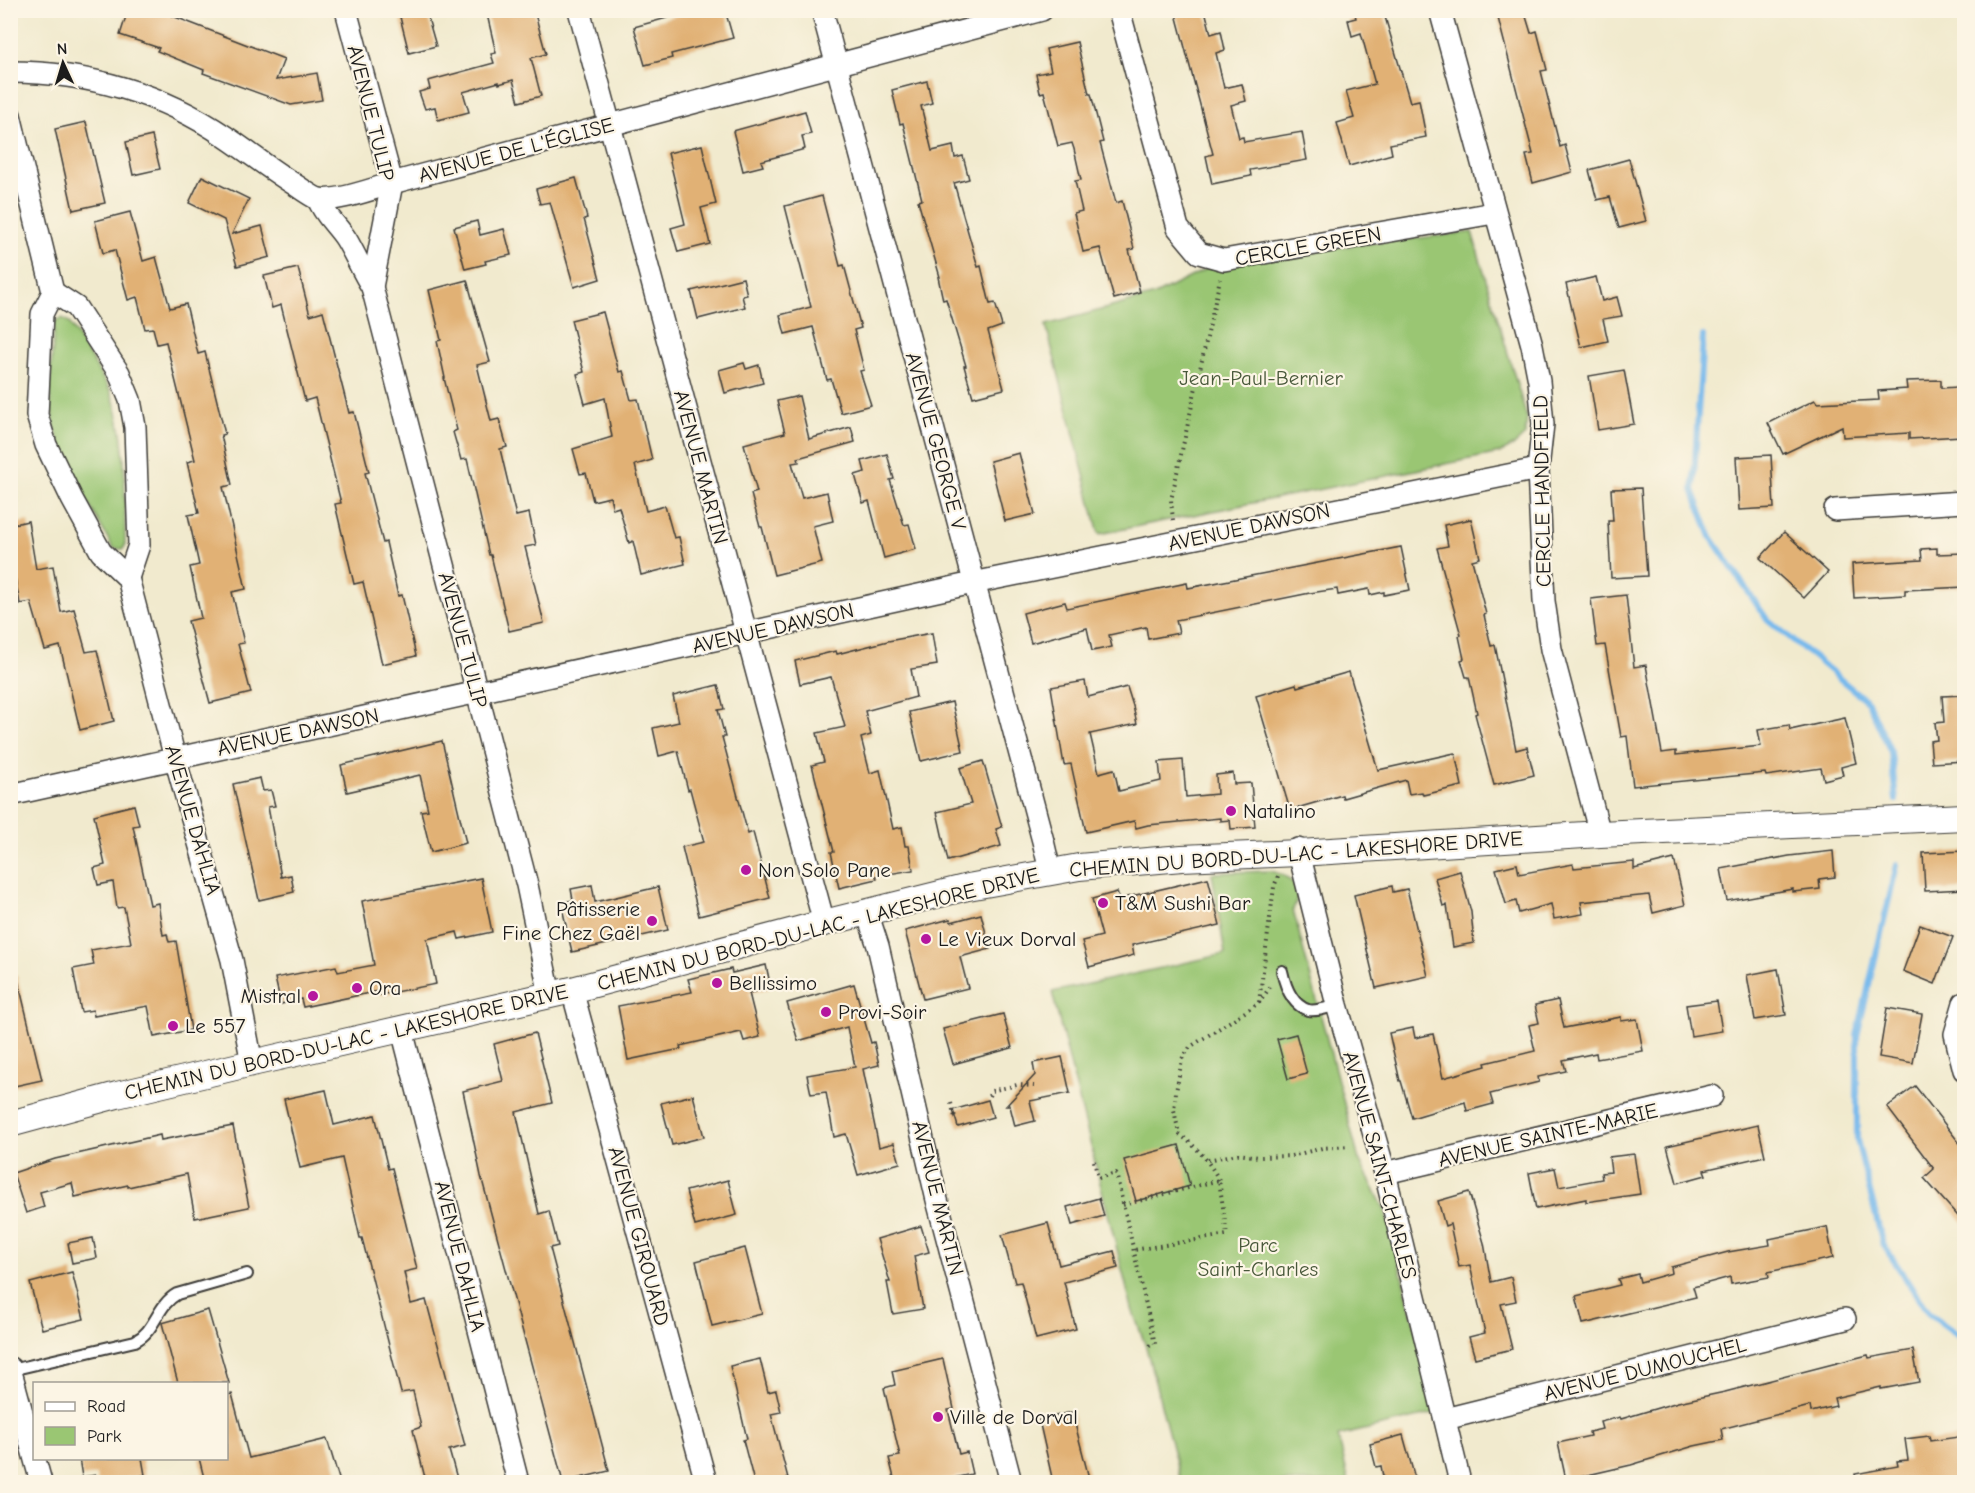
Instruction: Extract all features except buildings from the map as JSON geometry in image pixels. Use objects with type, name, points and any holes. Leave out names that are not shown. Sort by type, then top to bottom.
[{"type":"street","name":"AVENUE TULIP","points":[[346,10],[392,183],[372,287]]},
{"type":"street","name":"AVENUE MARTIN","points":[[579,10],[824,923]]},
{"type":"street","name":"AVENUE GEORGE V","points":[[822,10],[1050,871]]},
{"type":"street","name":"AVENUE DE L'ÉGLISE","points":[[318,199],[359,194],[392,183],[1041,10]]},
{"type":"street","name":"CERCLE GREEN","points":[[1119,10],[1178,228],[1199,253],[1224,261],[1494,213]]},
{"type":"street","name":"CERCLE HANDFIELD","points":[[1440,10],[1532,345],[1539,381],[1543,424],[1538,469],[1544,601],[1551,649],[1600,834]]},
{"type":"street","points":[[10,72],[38,72],[91,79],[137,91],[159,100],[224,135],[279,176],[318,199]]},
{"type":"street","points":[[10,115],[53,292],[42,314],[37,415],[46,446],[101,552],[128,578],[139,545],[135,427],[130,400],[118,373],[76,307],[53,292]]},
{"type":"street","name":"AVENUE TULIP","points":[[318,199],[323,212],[347,242],[372,287],[527,885],[561,993]]},
{"type":"street","name":"AVENUE DAWSON","points":[[10,795],[973,583],[1538,469]]},
{"type":"street","points":[[1835,510],[1965,502]]},
{"type":"street","name":"AVENUE DAHLIA","points":[[128,578],[175,758],[232,960],[252,1063]]},
{"type":"street","name":"CHEMIN DU BORD-DU-LAC - LAKESHORE DRIVE","points":[[10,1124],[117,1095],[561,993],[968,887],[1050,871],[1096,865],[1298,851],[1965,817]]},
{"type":"street","name":"AVENUE SAINT-CHARLES","points":[[1298,851],[1337,1005],[1385,1173],[1460,1482]]},
{"type":"street","name":"AVENUE MARTIN","points":[[867,912],[878,946],[937,1200],[1011,1482]]},
{"type":"street","name":"AVENUE GIROUARD","points":[[561,993],[706,1482]]},
{"type":"street","points":[[1965,1003],[1955,1034],[1965,1070]]},
{"type":"street","name":"AVENUE DAHLIA","points":[[402,1030],[518,1482]]},
{"type":"street","name":"AVENUE SAINTE-MARIE","points":[[1385,1173],[1712,1096]]},
{"type":"street","name":"AVENUE DUMOUCHEL","points":[[1445,1419],[1845,1319]]},
{"type":"street","points":[[11,1369],[33,1452]]},
{"type":"street","points":[[35,1460],[41,1482]]},
{"type":"lane","points":[[1282,971],[1284,983],[1300,1005],[1309,1010],[1337,1005]]},
{"type":"lane","points":[[11,1369],[135,1341],[147,1332],[163,1304],[170,1298],[247,1274]]},
{"type":"path","points":[[1173,520],[1171,500],[1224,261]]},
{"type":"path","points":[[1134,1250],[1227,1235],[1219,1180],[1208,1160],[1196,1146],[1179,1134],[1174,1110],[1182,1059],[1190,1047],[1259,1002],[1274,887],[1279,870]]},
{"type":"path","points":[[989,1096],[991,1091],[1017,1085],[1034,1086]]},
{"type":"path","points":[[951,1103],[955,1117]]},
{"type":"path","points":[[1208,1160],[1238,1154],[1259,1157],[1291,1156],[1322,1148],[1350,1146]]},
{"type":"path","points":[[1094,1161],[1098,1178],[1116,1173],[1155,1344],[1146,1347]]},
{"type":"path","points":[[1123,1205],[1219,1180]]},
{"type":"green space","name":"Jean-Paul-Bernier","points":[[1472,232],[1527,418],[1525,435],[1513,446],[1500,453],[1099,534],[1046,325],[1155,295],[1224,260]]},
{"type":"green space","points":[[62,318],[69,322],[110,390],[116,408],[124,467],[125,546],[123,549],[113,548],[77,482],[56,431],[50,393],[51,372],[55,321]]},
{"type":"green space","name":"Parc Saint-Charles","points":[[1269,871],[1288,878],[1296,890],[1297,899],[1293,910],[1359,1160],[1385,1210],[1437,1413],[1338,1436],[1349,1482],[1181,1482],[1146,1347],[1132,1309],[1052,992],[1225,954],[1212,873]]},
{"type":"waterway","points":[[1703,336],[1693,490],[1711,537],[1766,618],[1868,702],[1891,752],[1896,800]]},
{"type":"waterway","points":[[1897,865],[1857,1036],[1857,1140],[1883,1244],[1929,1314],[1964,1339]]},
{"type":"place","name":"Natalino","points":[[1231,811]]},
{"type":"place","name":"Non Solo Pane","points":[[746,870]]},
{"type":"place","name":"T&M Sushi Bar","points":[[1103,903]]},
{"type":"place","name":"Pâtisserie Fine Chez Gaël","points":[[652,921]]},
{"type":"place","name":"Le Vieux Dorval","points":[[926,939]]},
{"type":"place","name":"Bellissimo","points":[[717,983]]},
{"type":"place","name":"Ora","points":[[357,988]]},
{"type":"place","name":"Mistral","points":[[313,996]]},
{"type":"place","name":"Provi-Soir","points":[[826,1012]]},
{"type":"place","name":"Le 557","points":[[173,1026]]},
{"type":"place","name":"Ville de Dorval","points":[[938,1417]]}]
